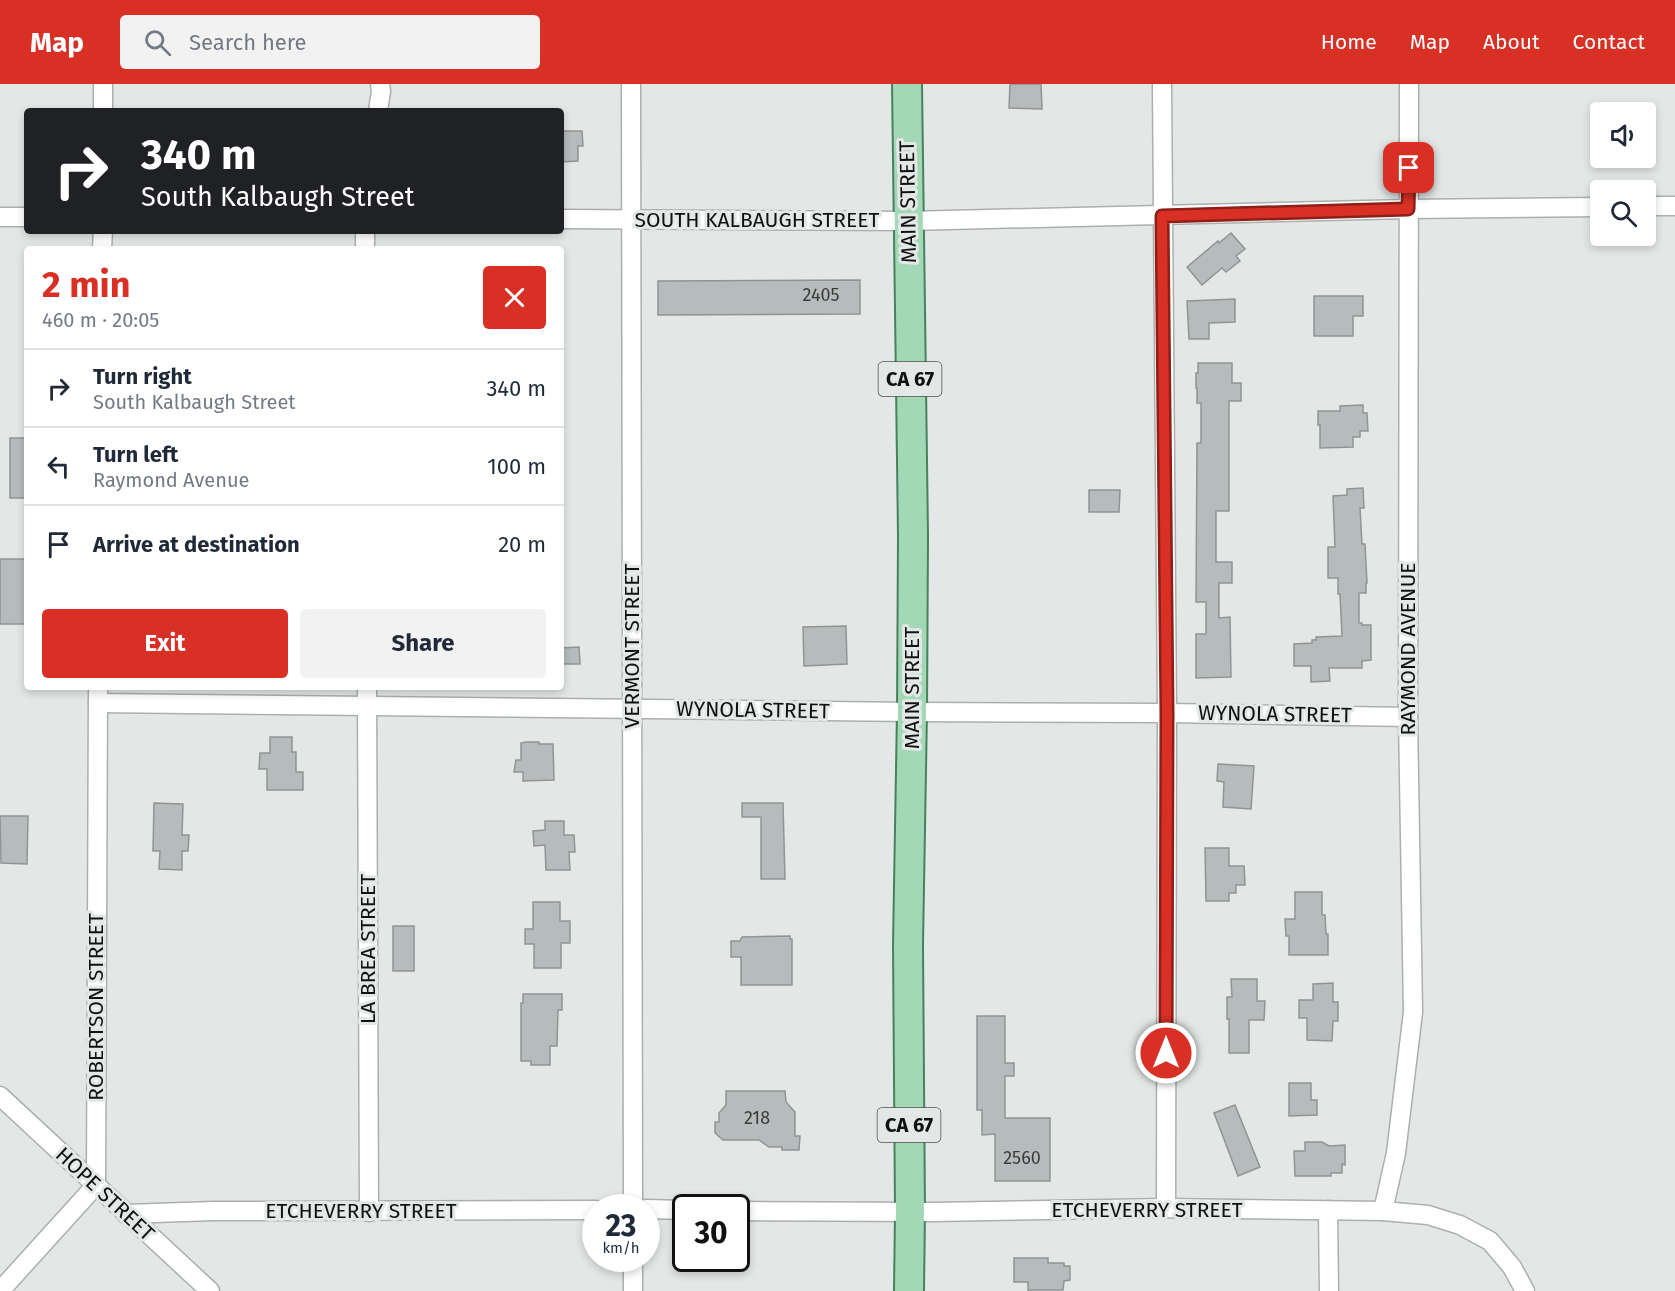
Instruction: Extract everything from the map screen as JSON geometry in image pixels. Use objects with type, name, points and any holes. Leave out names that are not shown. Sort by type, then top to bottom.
[{"type":"main road","name":"MAIN STREET","points":[[907,84],[913,536],[908,968],[909,1291]]},
{"type":"street","points":[[103,84],[103,108]]},
{"type":"street","points":[[378,108],[380,84]]},
{"type":"street","name":"VERMONT STREET","points":[[631,84],[633,1194]]},
{"type":"street","points":[[1162,84],[1167,712],[1166,1208]]},
{"type":"street","name":"RAYMOND AVENUE","points":[[1383,1211],[1396,1153],[1413,1012],[1408,717],[1409,84]]},
{"type":"street","points":[[1656,207],[1675,206]]},
{"type":"street","name":"SOUTH KALBAUGH STREET","points":[[564,219],[908,221],[1408,209],[1590,207]]},
{"type":"street","points":[[0,217],[24,217]]},
{"type":"street","name":"LA BREA STREET","points":[[367,690],[369,1212]]},
{"type":"street","name":"WYNOLA STREET","points":[[98,695],[367,706],[912,712],[1167,712],[1408,717]]},
{"type":"street","name":"ROBERTSON STREET","points":[[96,1185],[98,695]]},
{"type":"street","name":"HOPE STREET","points":[[0,1096],[210,1291]]},
{"type":"street","points":[[0,1291],[96,1185]]},
{"type":"street","name":"ETCHEVERRY STREET","points":[[750,1210],[910,1212],[1166,1208],[1383,1211],[1428,1215],[1460,1225],[1490,1241],[1512,1267],[1525,1291]]},
{"type":"street","name":"ETCHEVERRY STREET","points":[[126,1214],[213,1211],[582,1210]]},
{"type":"street","points":[[1328,1210],[1329,1291]]},
{"type":"street","points":[[633,1272],[633,1291]]},
{"type":"building","points":[[1010,84],[1041,84],[1042,109],[1009,108]]},
{"type":"building","points":[[564,131],[582,131],[583,146],[578,146],[578,161],[564,162]]},
{"type":"building","points":[[1231,233],[1245,249],[1236,256],[1240,261],[1226,272],[1222,268],[1202,285],[1187,267]]},
{"type":"building","points":[[860,280],[860,314],[658,315],[658,281]]},
{"type":"building","points":[[1314,296],[1363,296],[1363,316],[1353,316],[1353,336],[1314,336]]},
{"type":"building","points":[[1235,299],[1235,322],[1209,323],[1209,339],[1189,339],[1187,301]]},
{"type":"building","points":[[1198,363],[1232,363],[1232,383],[1241,383],[1241,401],[1229,401],[1229,511],[1216,511],[1216,562],[1232,562],[1232,583],[1219,583],[1219,618],[1230,617],[1231,677],[1196,678],[1196,634],[1206,634],[1206,602],[1196,602],[1197,443],[1201,443],[1201,403],[1197,403],[1196,388]]},
{"type":"building","points":[[1363,405],[1363,413],[1367,413],[1368,431],[1360,431],[1360,437],[1353,437],[1353,447],[1320,448],[1318,411],[1340,411],[1340,406]]},
{"type":"building","points":[[10,438],[24,438],[24,498],[10,498]]},
{"type":"building","points":[[1363,488],[1364,508],[1360,508],[1367,583],[1366,593],[1359,593],[1359,623],[1371,625],[1371,660],[1362,661],[1362,668],[1329,668],[1330,681],[1311,682],[1311,666],[1294,666],[1294,644],[1312,643],[1316,637],[1342,636],[1338,578],[1328,578],[1328,547],[1335,547],[1333,496],[1347,495],[1347,489]]},
{"type":"building","points":[[1089,490],[1120,490],[1119,512],[1089,512]]},
{"type":"building","points":[[0,559],[24,559],[24,624],[0,624]]},
{"type":"building","points":[[846,626],[847,664],[804,666],[803,627]]},
{"type":"building","points":[[579,647],[580,664],[564,664],[564,648]]},
{"type":"building","points":[[270,737],[292,737],[292,752],[296,752],[296,772],[303,772],[303,790],[267,790],[267,769],[259,769],[260,753],[270,753]]},
{"type":"building","points":[[521,743],[553,744],[554,780],[523,781],[523,772],[514,772],[516,760],[521,760]]},
{"type":"building","points":[[1218,764],[1254,766],[1251,809],[1223,807],[1224,782],[1217,781]]},
{"type":"building","points":[[154,803],[183,804],[182,835],[189,835],[188,851],[182,851],[182,870],[159,869],[160,851],[153,851]]},
{"type":"building","points":[[742,803],[783,803],[785,879],[761,879],[761,817],[742,817]]},
{"type":"building","points":[[0,816],[28,816],[27,864],[1,863]]},
{"type":"building","points":[[545,821],[564,821],[564,835],[574,835],[575,852],[569,852],[570,870],[546,870],[545,845],[534,846],[533,831],[545,830]]},
{"type":"building","points":[[1205,848],[1229,848],[1229,866],[1244,866],[1245,885],[1236,885],[1236,893],[1229,893],[1229,901],[1206,901]]},
{"type":"building","points":[[1295,892],[1322,892],[1322,915],[1325,915],[1326,934],[1328,934],[1328,955],[1289,955],[1289,936],[1286,936],[1285,919],[1295,919]]},
{"type":"building","points":[[533,902],[560,902],[560,921],[570,921],[570,943],[561,943],[561,968],[534,968],[534,944],[525,944],[525,929],[533,929]]},
{"type":"building","points":[[393,926],[414,926],[414,971],[393,971]]},
{"type":"building","points":[[790,936],[792,939],[792,985],[741,985],[741,957],[731,957],[731,941],[740,941],[742,937]]},
{"type":"building","points":[[1231,979],[1257,979],[1257,1001],[1265,1001],[1264,1020],[1249,1020],[1249,1053],[1229,1053],[1227,997],[1232,997]]},
{"type":"building","points":[[1333,983],[1333,1002],[1338,1002],[1338,1021],[1333,1021],[1332,1041],[1307,1040],[1307,1018],[1299,1018],[1299,1000],[1313,1000],[1313,984]]},
{"type":"building","points":[[523,994],[562,994],[562,1010],[558,1010],[557,1046],[550,1046],[550,1065],[531,1065],[531,1061],[521,1061]]},
{"type":"building","points":[[977,1016],[1005,1016],[1005,1063],[1014,1063],[1014,1076],[1005,1076],[1005,1118],[1050,1118],[1050,1181],[995,1181],[995,1134],[982,1135],[982,1110],[977,1110]]},
{"type":"building","points":[[1289,1083],[1311,1083],[1311,1100],[1317,1100],[1317,1115],[1289,1116]]},
{"type":"building","points":[[726,1091],[785,1091],[786,1102],[795,1112],[795,1136],[800,1136],[799,1150],[769,1147],[759,1140],[723,1140],[715,1133],[715,1122],[719,1122],[719,1113],[726,1105]]},
{"type":"building","points":[[1235,1105],[1260,1167],[1238,1176],[1214,1113]]},
{"type":"building","points":[[1305,1142],[1322,1142],[1329,1146],[1345,1145],[1345,1165],[1342,1164],[1342,1173],[1331,1173],[1331,1176],[1295,1176],[1294,1151],[1305,1151]]},
{"type":"building","points":[[1014,1258],[1048,1258],[1048,1263],[1064,1263],[1064,1266],[1070,1266],[1070,1280],[1064,1281],[1063,1290],[1028,1290],[1028,1282],[1014,1282]]},
{"type":"route","points":[[1166,1053],[1167,712],[1162,216],[1408,209],[1409,168]]}]
